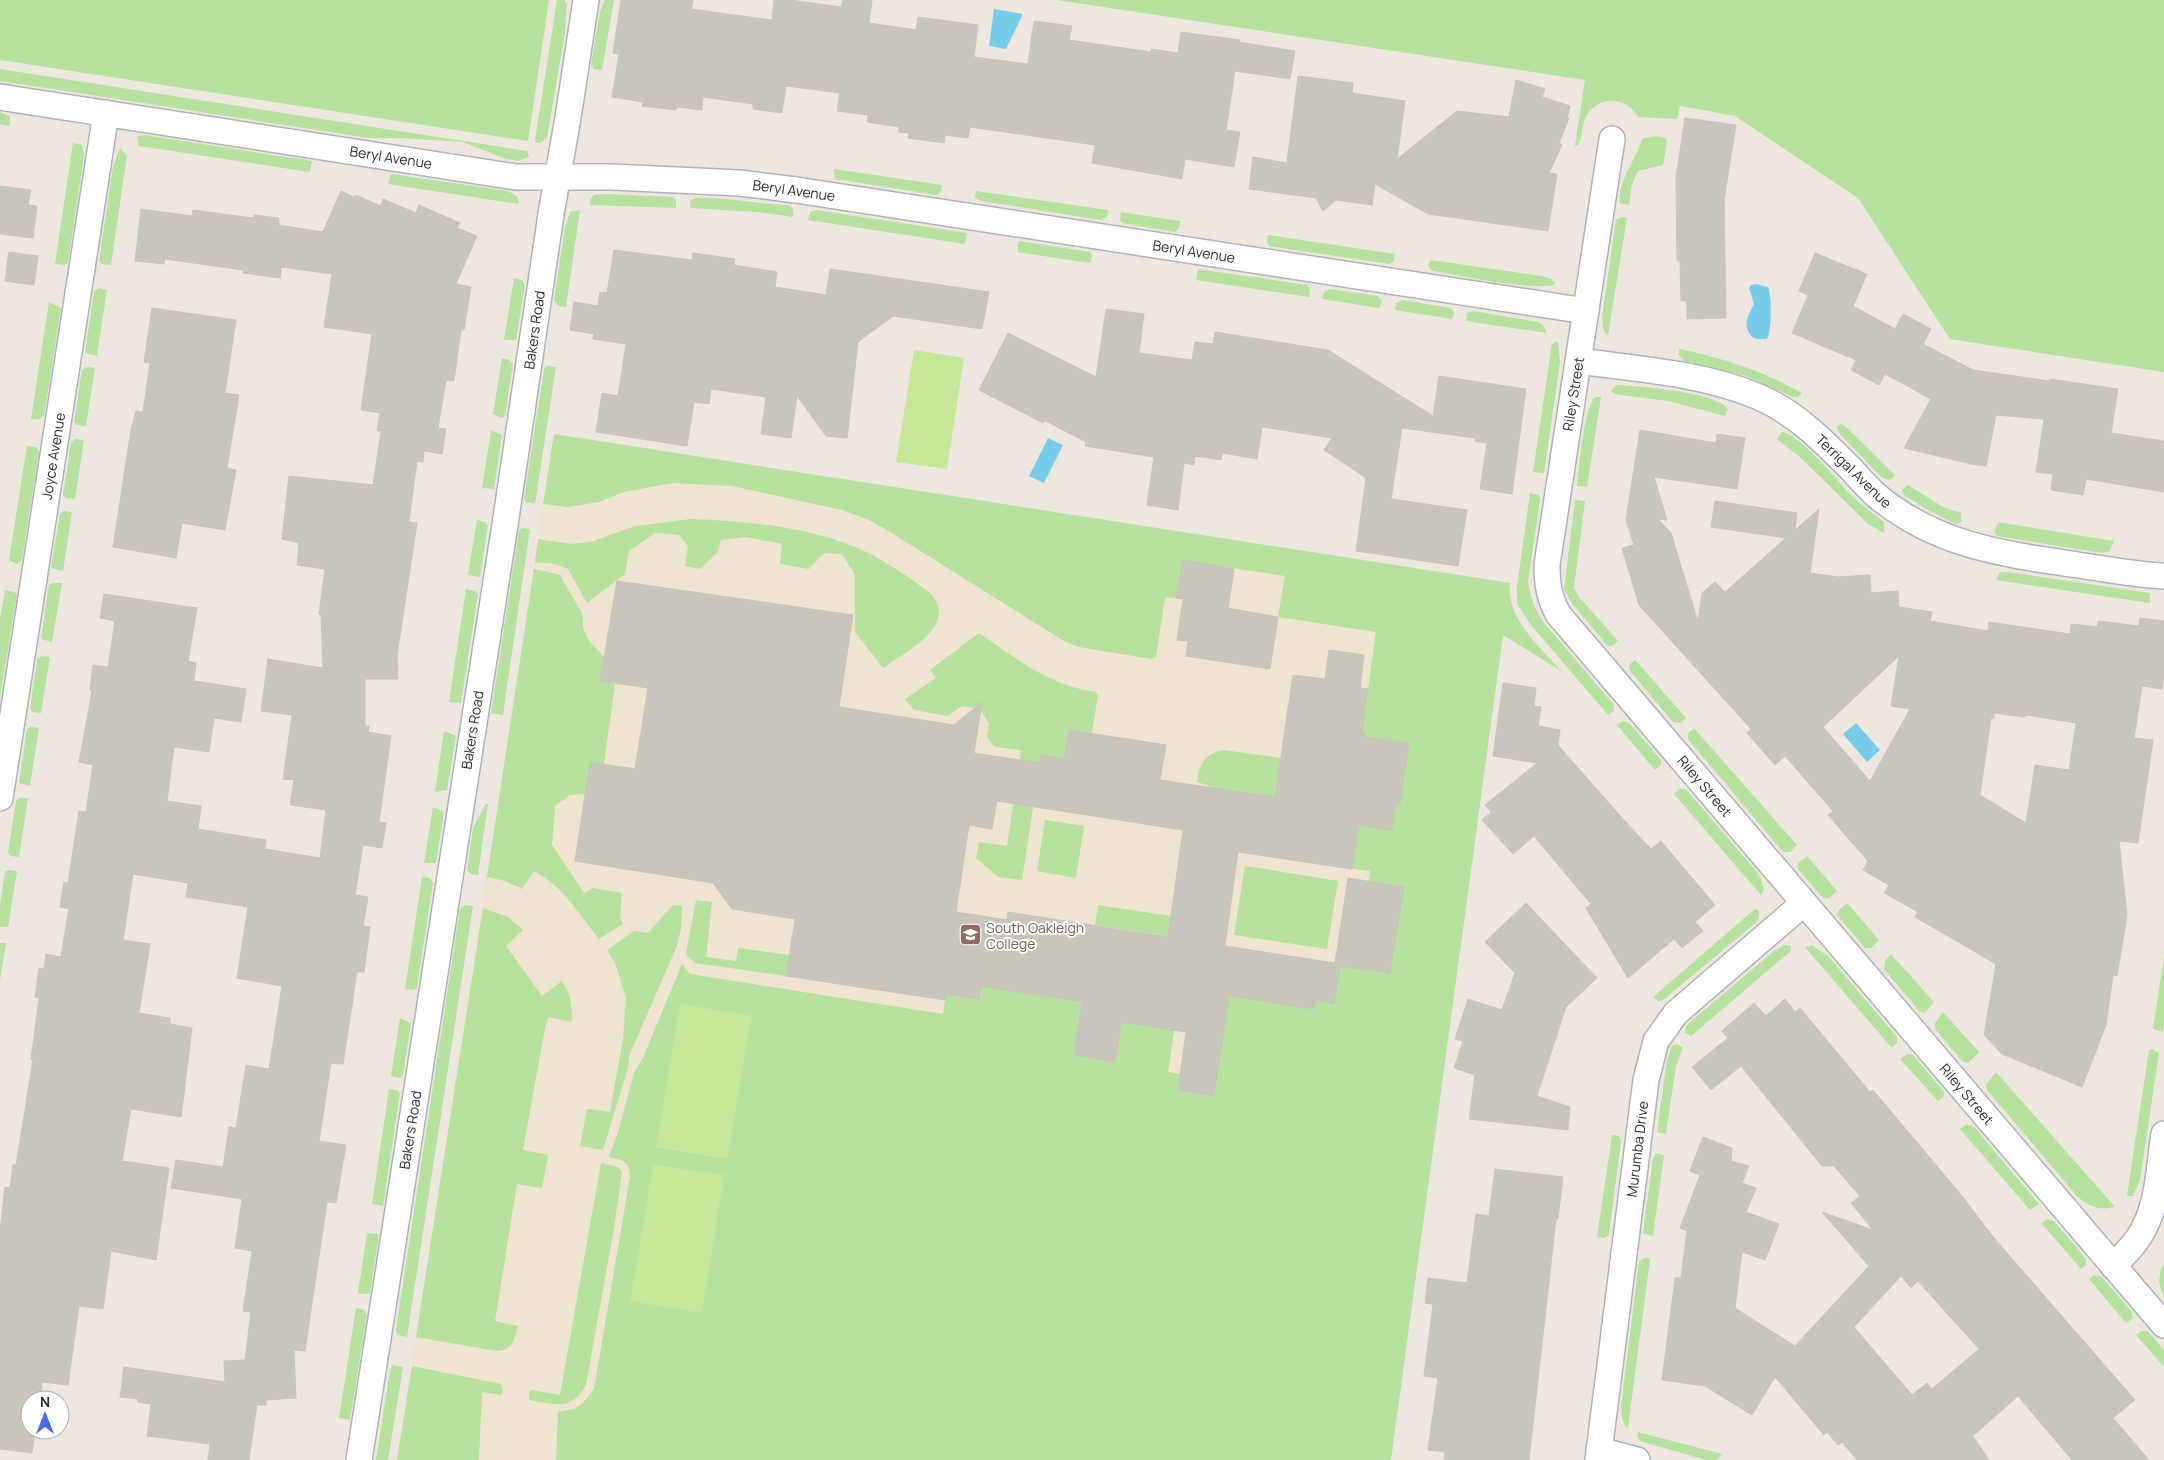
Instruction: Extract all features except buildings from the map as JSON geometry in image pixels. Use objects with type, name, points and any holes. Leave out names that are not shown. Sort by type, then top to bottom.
[{"type":"street","name":"Bakers Road","points":[[359,1460],[586,0]]},
{"type":"street","name":"Beryl Avenue","points":[[0,97],[516,176],[612,177],[740,183],[796,190],[1586,311]]},
{"type":"street","name":"Joyce Avenue","points":[[0,798],[106,113]]},
{"type":"street","name":"Riley Street","points":[[1612,139],[1547,565],[1547,585],[1550,598],[1558,614],[2164,1325]]},
{"type":"street","name":"Terrigal Avenue","points":[[1578,360],[1724,385],[1759,398],[1786,411],[1811,430],[1876,495],[1898,512],[1931,531],[1964,544],[2000,554],[2164,576]]},
{"type":"street","name":"Murumba Drive","points":[[1598,1455],[1646,1080],[1656,1041],[1676,1013],[1804,903]]},
{"type":"street","points":[[2113,1266],[2134,1245],[2153,1208],[2164,1134]]},
{"type":"street","points":[[1598,1455],[1636,1460]]},
{"type":"shaded area","name":"South Oakleigh College","points":[[554,434],[1510,583],[1391,1460],[397,1460]]},
{"type":"green space","points":[[0,0],[549,0],[528,141],[0,60]]},
{"type":"green space","points":[[557,0],[564,0],[567,4],[565,33],[547,137],[541,143],[536,143],[535,140]]},
{"type":"green space","points":[[605,0],[614,0],[602,70],[594,69],[591,64],[600,12]]},
{"type":"green space","points":[[1057,0],[2164,0],[2164,372],[1950,339],[1858,198],[1735,116],[1680,106],[1677,119],[1638,117],[1633,110],[1619,102],[1603,102],[1590,111],[1584,122],[1580,142],[1575,146],[1585,80]]},
{"type":"green space","points":[[0,69],[527,151],[529,157],[518,161],[506,159],[463,142],[369,138],[0,81]]},
{"type":"green space","points":[[0,112],[10,116],[10,126],[0,124]]},
{"type":"green space","points":[[144,135],[312,161],[310,172],[139,146],[137,136]]},
{"type":"green space","points":[[1656,136],[1665,138],[1667,141],[1663,165],[1638,171],[1632,184],[1629,205],[1620,203],[1621,187],[1624,178],[1642,139]]},
{"type":"green space","points":[[73,143],[82,145],[84,154],[83,164],[68,262],[65,265],[55,264]]},
{"type":"green space","points":[[120,148],[127,156],[111,265],[102,264],[99,261],[113,166]]},
{"type":"green space","points":[[834,169],[942,185],[941,192],[936,195],[835,179]]},
{"type":"green space","points":[[391,174],[508,191],[517,196],[519,204],[388,184]]},
{"type":"green space","points":[[976,191],[1108,210],[1107,217],[1101,220],[981,201],[975,198]]},
{"type":"green space","points":[[594,195],[673,197],[676,200],[676,208],[590,205],[590,200]]},
{"type":"green space","points":[[695,198],[726,199],[790,206],[793,210],[793,217],[758,212],[690,208],[690,201]]},
{"type":"green space","points":[[580,210],[566,307],[558,306],[554,300],[565,227],[570,212]]},
{"type":"green space","points":[[816,210],[967,233],[965,244],[808,220],[810,212]]},
{"type":"green space","points":[[1121,212],[1180,221],[1179,228],[1175,232],[1122,223],[1120,220]]},
{"type":"green space","points":[[1621,217],[1627,218],[1608,335],[1604,330],[1602,317],[1616,220]]},
{"type":"green space","points":[[1268,235],[1395,254],[1394,261],[1389,264],[1269,246],[1267,242]]},
{"type":"green space","points":[[1019,241],[1090,252],[1092,256],[1090,263],[1017,252]]},
{"type":"green space","points":[[1431,260],[1542,276],[1551,279],[1555,283],[1554,285],[1527,286],[1433,271],[1428,266]]},
{"type":"green space","points":[[1198,269],[1307,285],[1310,290],[1309,297],[1196,280]]},
{"type":"green space","points":[[514,278],[522,280],[525,285],[516,340],[504,340]]},
{"type":"green space","points":[[99,288],[107,290],[97,356],[85,353],[94,291]]},
{"type":"green space","points":[[1330,289],[1378,296],[1382,301],[1379,308],[1322,299],[1324,292]]},
{"type":"green space","points":[[1402,300],[1451,308],[1454,312],[1452,319],[1395,310],[1396,303]]},
{"type":"green space","points":[[49,302],[61,308],[44,416],[39,419],[31,419]]},
{"type":"green space","points":[[1474,311],[1538,322],[1542,324],[1547,333],[1466,321],[1467,313]]},
{"type":"green space","points":[[1558,342],[1560,362],[1544,473],[1533,472],[1552,344]]},
{"type":"green space","points":[[1679,349],[1742,366],[1773,378],[1802,393],[1798,397],[1793,397],[1746,376],[1684,361],[1679,355]]},
{"type":"green space","points":[[914,350],[964,358],[947,469],[896,462]]},
{"type":"green space","points":[[502,358],[509,360],[513,364],[505,416],[502,418],[493,414]]},
{"type":"green space","points":[[547,366],[556,367],[535,504],[526,502],[524,498],[544,369]]},
{"type":"green space","points":[[87,367],[95,368],[86,426],[77,425],[74,422],[82,370]]},
{"type":"green space","points":[[1616,385],[1693,394],[1721,403],[1728,409],[1725,416],[1668,401],[1614,394],[1611,391]]},
{"type":"green space","points":[[1595,397],[1601,397],[1587,487],[1577,486],[1585,425],[1591,403]]},
{"type":"green space","points":[[1840,424],[1844,425],[1895,475],[1890,480],[1882,478],[1838,432],[1837,427]]},
{"type":"green space","points":[[491,430],[502,435],[494,489],[482,488]]},
{"type":"green space","points":[[1782,432],[1789,434],[1807,448],[1852,496],[1884,522],[1884,533],[1868,524],[1801,458],[1777,439]]},
{"type":"green space","points":[[554,434],[1510,583],[1510,596],[1519,620],[1534,641],[1561,671],[1503,635],[1391,1460],[556,1460],[558,1412],[574,1409],[583,1403],[594,1389],[630,1177],[629,1168],[625,1162],[609,1157],[618,1133],[634,1073],[643,1058],[682,964],[690,974],[943,1014],[946,994],[978,999],[984,964],[1082,1001],[1074,1055],[1115,1062],[1121,1022],[1160,1028],[1173,937],[1095,925],[1098,905],[1191,919],[1168,1072],[1180,1074],[1178,1090],[1213,1096],[1183,1056],[1185,1042],[1221,1047],[1227,1012],[1193,984],[1314,1009],[1315,1000],[1334,1003],[1340,966],[1390,973],[1404,887],[1369,881],[1370,871],[1352,869],[1358,832],[1355,825],[1392,829],[1395,803],[1400,803],[1409,743],[1366,737],[1366,732],[1362,731],[1376,632],[1278,617],[1285,576],[1183,561],[1176,598],[1165,597],[1156,657],[1152,659],[1079,647],[1064,641],[887,530],[867,519],[842,510],[732,486],[672,483],[624,492],[599,502],[568,507],[543,504]]},
{"type":"green space","points":[[75,439],[84,440],[75,499],[66,498],[63,495],[71,443]]},
{"type":"green space","points":[[27,446],[36,447],[39,451],[22,560],[17,564],[9,560]]},
{"type":"green space","points":[[1908,485],[1943,507],[1961,513],[1961,522],[1957,524],[1943,518],[1903,494],[1902,490]]},
{"type":"green space","points":[[1530,493],[1539,495],[1540,500],[1528,581],[1530,593],[1538,614],[1545,624],[1614,705],[1614,711],[1608,715],[1531,625],[1517,604],[1517,587]]},
{"type":"green space","points":[[1575,500],[1585,501],[1574,588],[1578,596],[1618,641],[1613,645],[1608,646],[1571,602],[1564,589]]},
{"type":"green space","points":[[64,511],[72,512],[63,571],[51,568],[60,513]]},
{"type":"green space","points":[[691,519],[732,521],[794,529],[853,546],[894,567],[931,594],[938,606],[938,617],[934,627],[915,646],[883,668],[855,632],[855,575],[842,554],[824,553],[809,569],[780,564],[782,544],[746,537],[721,540],[718,552],[700,569],[685,566],[688,546],[679,535],[655,533],[629,551],[625,574],[587,603],[568,569],[556,564],[535,562],[538,539],[571,544],[590,542],[636,526]]},
{"type":"green space","points":[[477,520],[485,522],[488,526],[480,577],[468,575]]},
{"type":"green space","points":[[1998,523],[2114,541],[2110,551],[2102,553],[1997,536],[1994,531]]},
{"type":"green space","points":[[522,528],[530,529],[503,715],[491,713],[519,530]]},
{"type":"green space","points":[[534,569],[560,575],[583,615],[583,628],[590,642],[604,657],[600,681],[615,684],[604,764],[590,763],[585,794],[570,795],[555,806],[552,845],[584,893],[593,888],[622,893],[620,917],[623,924],[599,939],[562,892],[534,871],[522,889],[505,881],[487,877]]},
{"type":"green space","points":[[2000,572],[2150,593],[2150,603],[1996,580]]},
{"type":"green space","points":[[62,583],[52,642],[41,639],[49,585]]},
{"type":"green space","points":[[466,589],[475,591],[478,594],[461,703],[449,702]]},
{"type":"green space","points":[[5,590],[17,594],[0,698],[0,619]]},
{"type":"green space","points":[[979,633],[1047,677],[1098,694],[1092,733],[1069,730],[1064,759],[1041,755],[1022,880],[998,877],[976,858],[979,842],[1007,846],[1021,750],[995,747],[987,738],[989,723],[980,709],[962,706],[948,716],[914,710],[905,699],[936,678],[930,670]]},
{"type":"green space","points":[[41,656],[50,657],[41,713],[33,712],[30,709],[37,660]]},
{"type":"green space","points":[[1635,660],[1686,718],[1680,723],[1673,722],[1630,671],[1629,665]]},
{"type":"green space","points":[[1623,721],[1629,723],[1661,760],[1661,765],[1655,770],[1617,725]]},
{"type":"green space","points":[[31,727],[39,728],[30,786],[19,783],[27,729]]},
{"type":"green space","points":[[1694,728],[1797,845],[1790,852],[1783,852],[1688,739],[1688,733]]},
{"type":"green space","points":[[444,731],[456,736],[447,790],[435,792]]},
{"type":"green space","points":[[1223,750],[1281,758],[1274,807],[1197,782],[1199,770],[1204,760],[1217,751]]},
{"type":"green space","points":[[1680,789],[1686,789],[1756,871],[1761,879],[1764,890],[1761,895],[1674,794]]},
{"type":"green space","points":[[20,798],[28,798],[19,857],[11,856],[8,853],[16,801]]},
{"type":"green space","points":[[486,804],[488,804],[478,875],[470,874],[467,870],[473,828]]},
{"type":"green space","points":[[433,807],[444,812],[436,863],[424,863]]},
{"type":"green space","points":[[1045,820],[1084,826],[1076,878],[1037,871]]},
{"type":"green space","points":[[1807,856],[1837,891],[1829,898],[1823,898],[1798,869],[1798,863]]},
{"type":"green space","points":[[1245,866],[1338,881],[1327,949],[1234,935]]},
{"type":"green space","points":[[9,870],[17,871],[8,927],[0,927],[0,905],[5,872]]},
{"type":"green space","points":[[422,877],[430,878],[433,883],[417,988],[413,990],[405,989]]},
{"type":"green space","points":[[696,900],[712,902],[706,957],[736,961],[738,948],[790,955],[786,976],[695,963],[686,954]]},
{"type":"green space","points":[[1847,903],[1879,940],[1871,948],[1865,948],[1837,915],[1839,910]]},
{"type":"green space","points":[[465,905],[473,906],[407,1337],[398,1335],[396,1329],[460,909]]},
{"type":"green space","points":[[673,905],[682,906],[681,929],[676,948],[629,1056],[628,1068],[603,1150],[580,1146],[587,1109],[610,1112],[623,1039],[626,997],[615,963],[607,950],[634,931],[648,933]]},
{"type":"green space","points":[[483,908],[508,917],[523,930],[506,946],[542,996],[562,981],[569,996],[572,1016],[572,1022],[548,1017],[545,1028],[523,1150],[548,1155],[542,1188],[517,1184],[495,1321],[518,1326],[512,1344],[506,1349],[496,1351],[416,1337]]},
{"type":"green space","points":[[1755,909],[1759,911],[1759,918],[1754,924],[1663,1000],[1658,1001],[1654,997],[1661,990]]},
{"type":"green space","points":[[0,943],[6,943],[0,980]]},
{"type":"green space","points":[[1785,945],[1791,946],[1791,951],[1691,1036],[1685,1033],[1687,1025],[1774,951]]},
{"type":"green space","points":[[1812,945],[1829,957],[1897,1037],[1897,1043],[1892,1048],[1805,947]]},
{"type":"green space","points":[[1891,954],[1934,1002],[1925,1013],[1920,1012],[1884,969],[1885,961]]},
{"type":"green space","points":[[2164,957],[2164,1024],[2163,1032],[2153,1029]]},
{"type":"green space","points":[[680,1004],[752,1016],[727,1159],[656,1147]]},
{"type":"green space","points":[[1943,1012],[1979,1052],[1968,1063],[1963,1062],[1935,1029],[1935,1023]]},
{"type":"green space","points":[[400,1018],[411,1023],[403,1075],[400,1078],[391,1076]]},
{"type":"green space","points":[[1677,1044],[1683,1048],[1676,1066],[1666,1134],[1657,1132],[1667,1060],[1672,1046]]},
{"type":"green space","points":[[2152,1049],[2159,1053],[2140,1180],[2133,1196],[2127,1196],[2149,1050]]},
{"type":"green space","points":[[1907,1054],[1913,1055],[1944,1092],[1944,1097],[1938,1101],[1900,1059]]},
{"type":"green space","points":[[1996,1072],[2115,1207],[2094,1207],[2077,1196],[1987,1090],[1986,1085]]},
{"type":"green space","points":[[389,1089],[397,1090],[400,1094],[383,1206],[372,1204]]},
{"type":"green space","points":[[1966,1125],[1973,1126],[2039,1204],[2030,1210],[1960,1129]]},
{"type":"green space","points":[[1612,1135],[1619,1136],[1621,1141],[1609,1235],[1605,1238],[1597,1237]]},
{"type":"green space","points":[[1657,1153],[1664,1155],[1653,1236],[1643,1233],[1653,1158]]},
{"type":"green space","points":[[601,1163],[618,1167],[622,1172],[586,1385],[580,1394],[568,1403],[554,1404],[529,1400],[529,1393],[532,1390],[560,1395]]},
{"type":"green space","points":[[653,1164],[724,1175],[702,1313],[630,1301]]},
{"type":"green space","points":[[2047,1219],[2054,1221],[2086,1259],[2086,1265],[2081,1269],[2042,1224]]},
{"type":"green space","points":[[367,1233],[379,1234],[370,1293],[367,1294],[358,1293]]},
{"type":"green space","points":[[1644,1258],[1650,1259],[1628,1428],[1622,1419],[1621,1406],[1639,1262]]},
{"type":"green space","points":[[2164,1265],[2164,1298],[2159,1282],[2161,1267]]},
{"type":"green space","points":[[2094,1275],[2102,1277],[2132,1312],[2132,1319],[2126,1323],[2089,1279]]},
{"type":"green space","points":[[356,1308],[364,1310],[367,1315],[350,1420],[339,1418]]},
{"type":"green space","points":[[2141,1331],[2148,1331],[2164,1350],[2164,1367],[2136,1335]]},
{"type":"green space","points":[[393,1365],[403,1367],[388,1460],[376,1460],[390,1370]]},
{"type":"green space","points":[[412,1366],[501,1384],[503,1391],[501,1395],[482,1392],[479,1460],[397,1460]]},
{"type":"green space","points":[[1638,1432],[1722,1454],[1717,1460],[1706,1460],[1640,1441],[1637,1436]]},
{"type":"water","points":[[994,9],[1023,14],[1006,49],[989,46]]},
{"type":"water","points":[[1756,284],[1768,287],[1769,291],[1771,322],[1767,339],[1752,337],[1747,328],[1747,320],[1754,304],[1749,288],[1751,285]]},
{"type":"water","points":[[1048,438],[1063,445],[1044,483],[1029,476]]},
{"type":"water","points":[[1856,723],[1880,750],[1867,762],[1843,734]]},
{"type":"place","name":"South Oakleigh College","points":[[970,935]]}]
